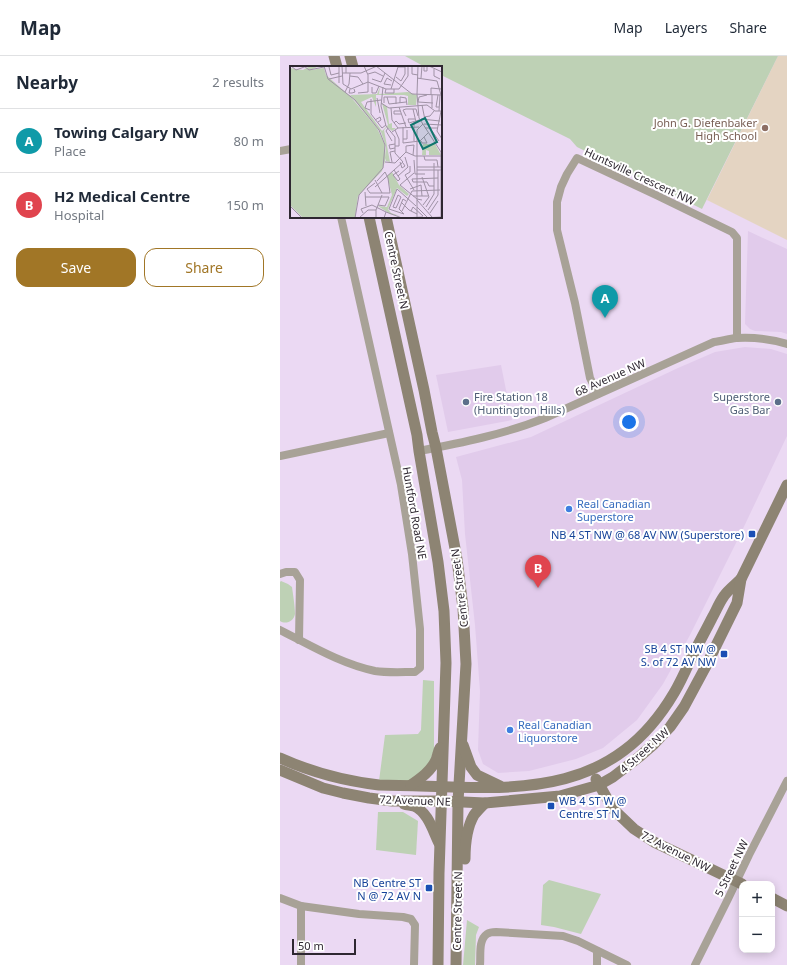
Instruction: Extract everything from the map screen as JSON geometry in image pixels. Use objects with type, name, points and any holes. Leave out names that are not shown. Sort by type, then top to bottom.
[{"type":"main road","points":[[334,56],[336,66]]},
{"type":"main road","points":[[350,56],[353,66]]},
{"type":"main road","name":"Centre Street N","points":[[369,218],[415,428],[438,562],[444,611],[446,663],[441,801],[438,965]]},
{"type":"main road","name":"Centre Street N","points":[[386,218],[436,448],[457,559],[463,608],[466,664],[458,802],[456,965]]},
{"type":"main road","name":"4 Street NW","points":[[458,802],[485,803],[560,796],[599,785],[613,777],[639,758],[660,738],[684,707],[705,668],[736,603],[741,579],[787,485]]},
{"type":"main road","name":"4 Street NW","points":[[459,787],[507,788],[554,782],[592,770],[605,764],[623,752],[654,723],[665,708],[675,692],[724,596],[741,579]]},
{"type":"main road","points":[[462,742],[472,768],[477,775],[507,788]]},
{"type":"main road","points":[[411,785],[428,772],[436,760],[439,750],[443,744]]},
{"type":"main road","name":"72 Avenue NE","points":[[280,758],[302,767],[337,778],[358,782],[379,785],[459,787]]},
{"type":"main road","name":"72 Avenue NE","points":[[280,770],[323,788],[343,793],[392,801],[458,802]]},
{"type":"main road","name":"72 Avenue NW","points":[[592,770],[613,809],[634,829],[654,842],[739,883]]},
{"type":"main road","points":[[392,801],[415,807],[422,812],[440,845]]},
{"type":"main road","points":[[457,918],[463,902],[465,852],[468,830],[474,816],[485,803]]},
{"type":"main road","points":[[775,900],[787,906]]},
{"type":"street","points":[[280,151],[290,149]]},
{"type":"street","name":"Huntsville Crescent NW","points":[[598,394],[590,378],[575,303],[557,230],[557,202],[561,187],[577,158],[732,232],[738,238],[737,338]]},
{"type":"street","name":"Huntford Road NE","points":[[280,630],[334,657],[362,668],[376,671],[415,672],[420,668],[420,629],[412,554],[401,485],[341,218]]},
{"type":"street","name":"68 Avenue NW","points":[[419,451],[524,426],[714,342],[737,338],[776,340],[787,344]]},
{"type":"street","points":[[280,456],[389,433]]},
{"type":"street","points":[[280,574],[295,572],[300,580],[299,640]]},
{"type":"street","name":"5 Street NW","points":[[740,881],[748,855],[787,781]]},
{"type":"street","name":"5 Street NW","points":[[695,965],[739,883]]},
{"type":"street","points":[[280,898],[301,906],[411,919],[415,924],[414,965]]},
{"type":"street","points":[[301,906],[301,965]]},
{"type":"street","points":[[480,965],[483,937],[488,933],[496,932],[563,936],[578,941],[627,965]]},
{"type":"street","points":[[597,951],[597,965]]},
{"type":"shaded area","name":"John G. Diefenbaker High School","points":[[778,56],[787,56],[787,240],[707,200]]},
{"type":"shaded area","points":[[748,231],[787,249],[787,334],[781,332],[755,331],[750,329],[745,324]]},
{"type":"shaded area","points":[[745,347],[771,349],[787,354],[787,436],[690,635],[663,684],[637,720],[603,748],[576,759],[529,771],[498,773],[483,764],[478,750],[480,691],[475,625],[465,534],[462,480],[456,457],[531,437],[715,352]]},
{"type":"shaded area","points":[[501,365],[512,420],[448,432],[436,375]]},
{"type":"green space","points":[[405,56],[778,56],[702,209],[577,147],[570,139],[442,75],[442,66],[423,66]]},
{"type":"green space","points":[[281,581],[292,587],[295,614],[293,619],[285,623],[280,621]]},
{"type":"green space","points":[[423,680],[434,681],[434,750],[428,767],[409,781],[379,781],[385,735],[418,734],[421,730]]},
{"type":"green space","points":[[378,812],[403,812],[418,821],[416,855],[376,850]]},
{"type":"green space","points":[[549,880],[601,894],[581,934],[541,925],[543,885]]},
{"type":"green space","points":[[467,920],[479,927],[476,935],[475,965],[463,965]]},
{"type":"place","name":"John G. Diefenbaker High School","points":[[765,128]]},
{"type":"place","name":"Towing Calgary NW","points":[[605,318]]},
{"type":"place","name":"Fire Station 18 (Huntington Hills)","points":[[466,402]]},
{"type":"place","name":"Superstore Gas Bar","points":[[778,402]]},
{"type":"place","name":"Real Canadian Superstore","points":[[569,509]]},
{"type":"place","name":"NB 4 ST NW @ 68 AV NW (Superstore)","points":[[752,534]]},
{"type":"place","name":"H2 Medical Centre","points":[[538,588]]},
{"type":"place","name":"SB 4 ST NW @ S. of 72 AV NW","points":[[724,654]]},
{"type":"place","name":"Real Canadian Liquorstore","points":[[510,730]]},
{"type":"place","name":"WB 4 ST W @ Centre ST N","points":[[551,806]]},
{"type":"place","name":"NB Centre ST N @ 72 AV N","points":[[429,888]]}]
